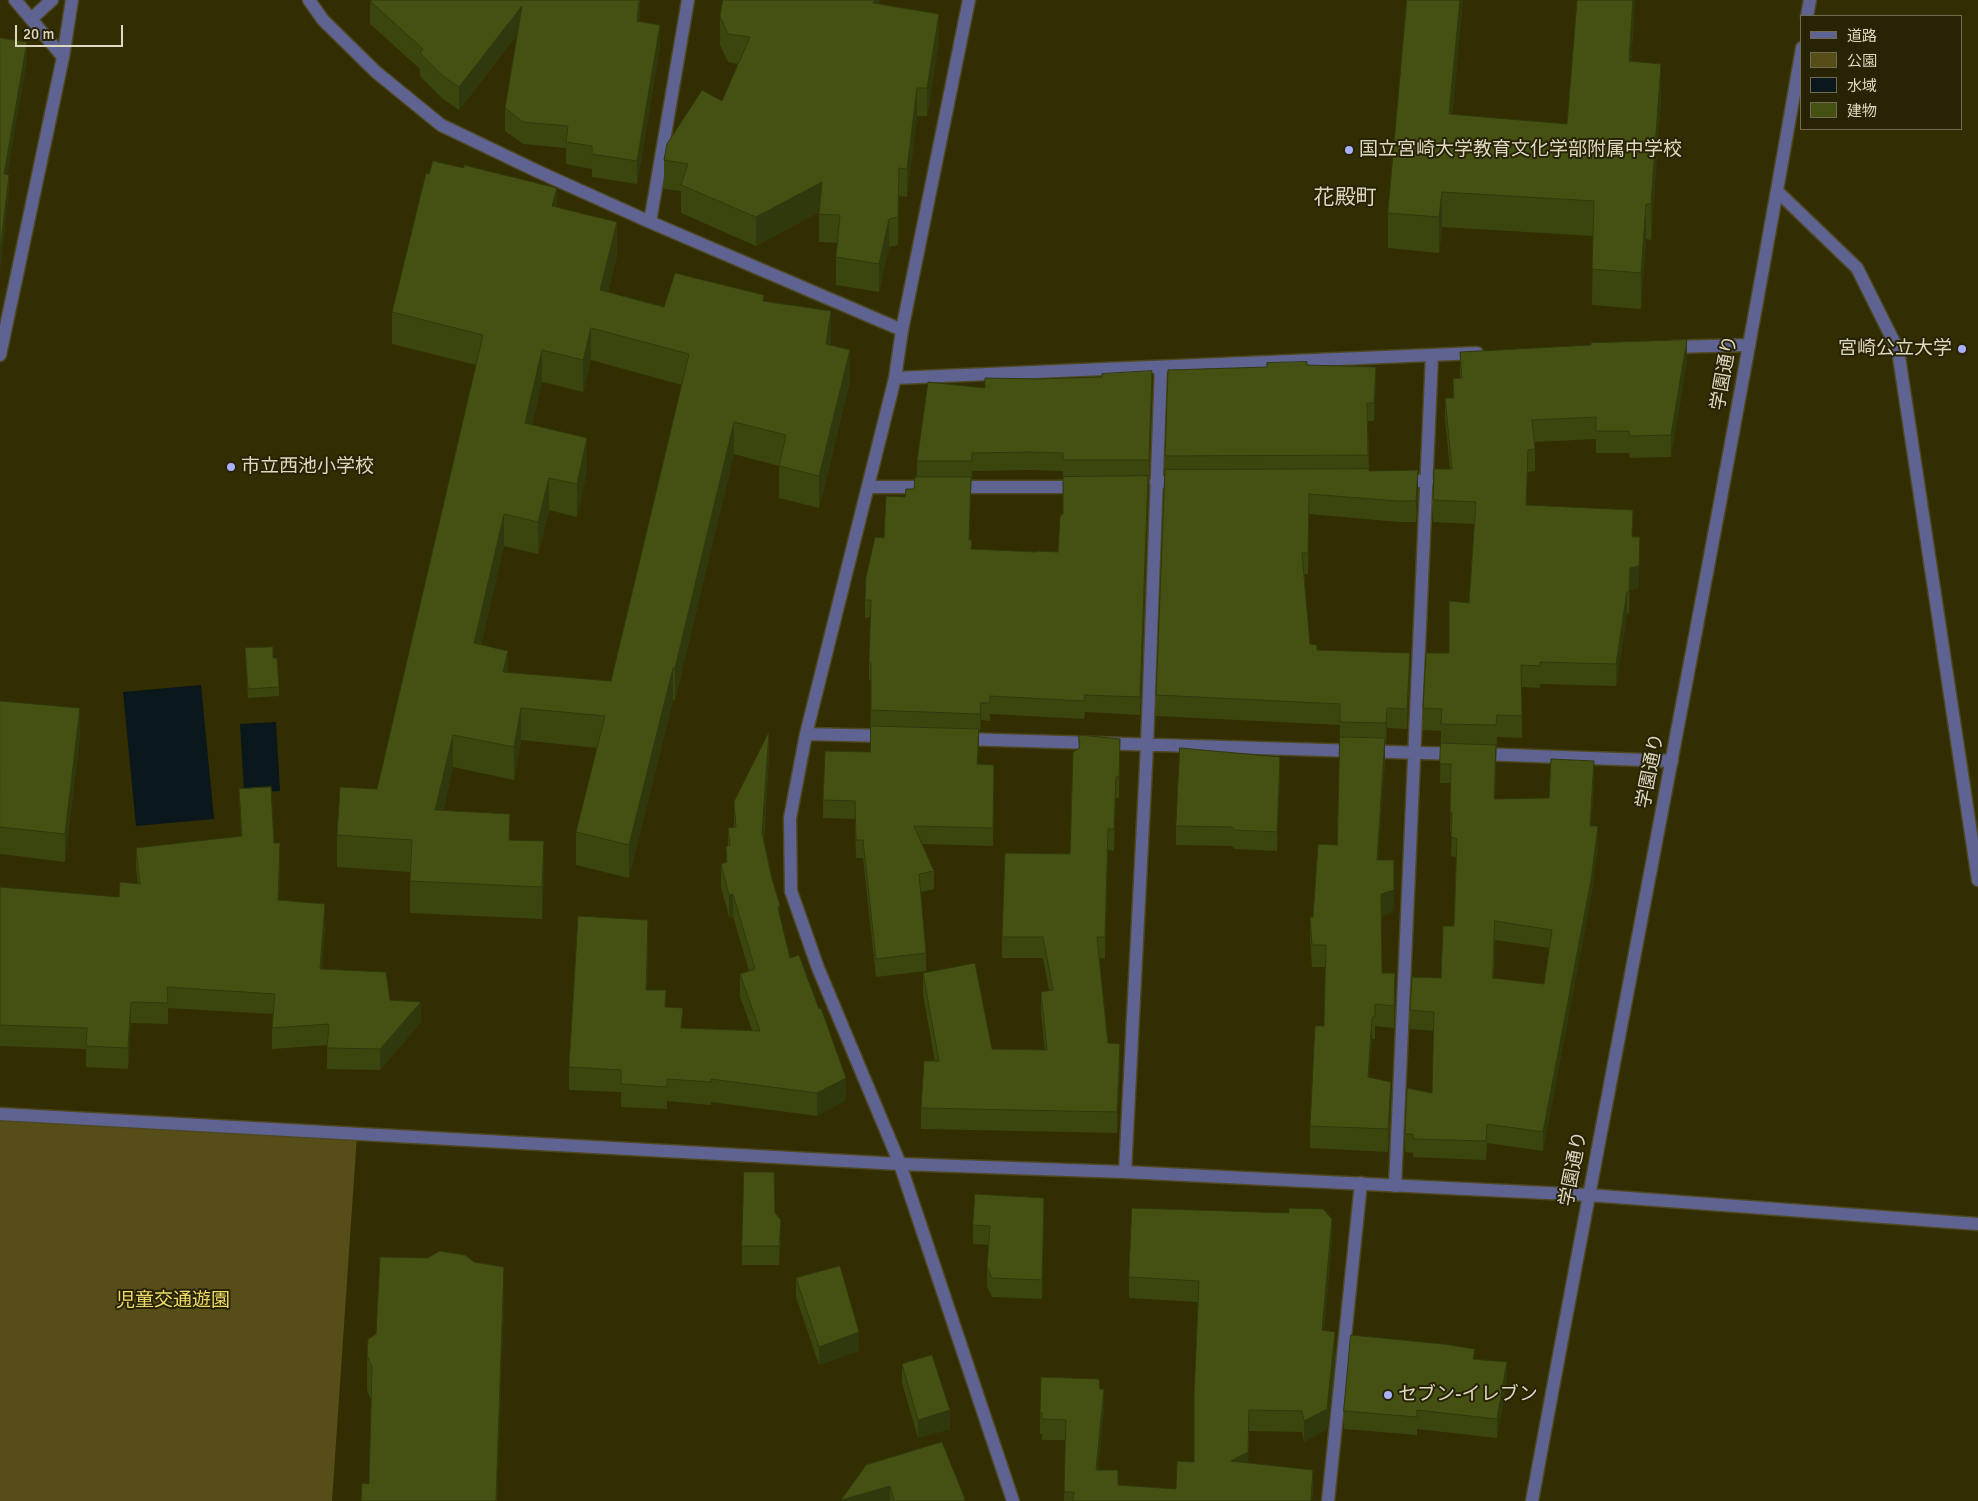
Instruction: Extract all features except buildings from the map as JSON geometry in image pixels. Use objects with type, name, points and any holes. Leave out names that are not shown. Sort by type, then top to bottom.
[{"type":"street","points":[[15,0],[63,57]]},
{"type":"street","points":[[31,19],[52,0]]},
{"type":"street","points":[[0,355],[63,57],[72,0]]},
{"type":"street","points":[[309,0],[323,20],[376,72],[441,125],[650,222],[902,330]]},
{"type":"street","points":[[650,222],[688,0]]},
{"type":"street","points":[[969,0],[902,330],[895,378],[806,734],[790,818],[791,891],[818,968],[900,1164],[1013,1501]]},
{"type":"street","points":[[1807,15],[1810,0]]},
{"type":"street","name":"学園通り","points":[[1532,1501],[1588,1195],[1750,345],[1800,59]]},
{"type":"street","points":[[1777,191],[1857,268],[1898,350],[1978,880]]},
{"type":"street","points":[[1660,347],[1750,345]]},
{"type":"street","points":[[895,378],[1160,368],[1432,354],[1492,353]]},
{"type":"street","points":[[1395,1186],[1432,354]]},
{"type":"street","points":[[1125,1172],[1147,746],[1153,485],[1160,368]]},
{"type":"street","points":[[1388,481],[1427,481]]},
{"type":"street","points":[[1153,485],[1195,482]]},
{"type":"street","points":[[868,486],[1087,487]]},
{"type":"street","points":[[806,734],[904,737]]},
{"type":"street","points":[[952,739],[1672,761]]},
{"type":"street","points":[[0,1114],[900,1164],[1125,1172],[1588,1195],[1978,1224]]},
{"type":"street","points":[[1328,1501],[1362,1183]]},
{"type":"green space","name":"児童交通遊園","points":[[0,1113],[357,1135],[332,1501],[0,1501]]},
{"type":"water","points":[[201,685],[214,819],[136,826],[123,692]]},
{"type":"water","points":[[276,722],[280,791],[244,793],[240,724]]},
{"type":"place","name":"国立宮崎大学教育文化学部附属中学校","points":[[1349,150]]},
{"type":"place","name":"宮崎公立大学","points":[[1962,349]]},
{"type":"place","name":"市立西池小学校","points":[[231,467]]},
{"type":"place","name":"セブン-イレブン","points":[[1388,1395]]},
{"type":"district","name":"花殿町","points":[[1345,198]]}]
